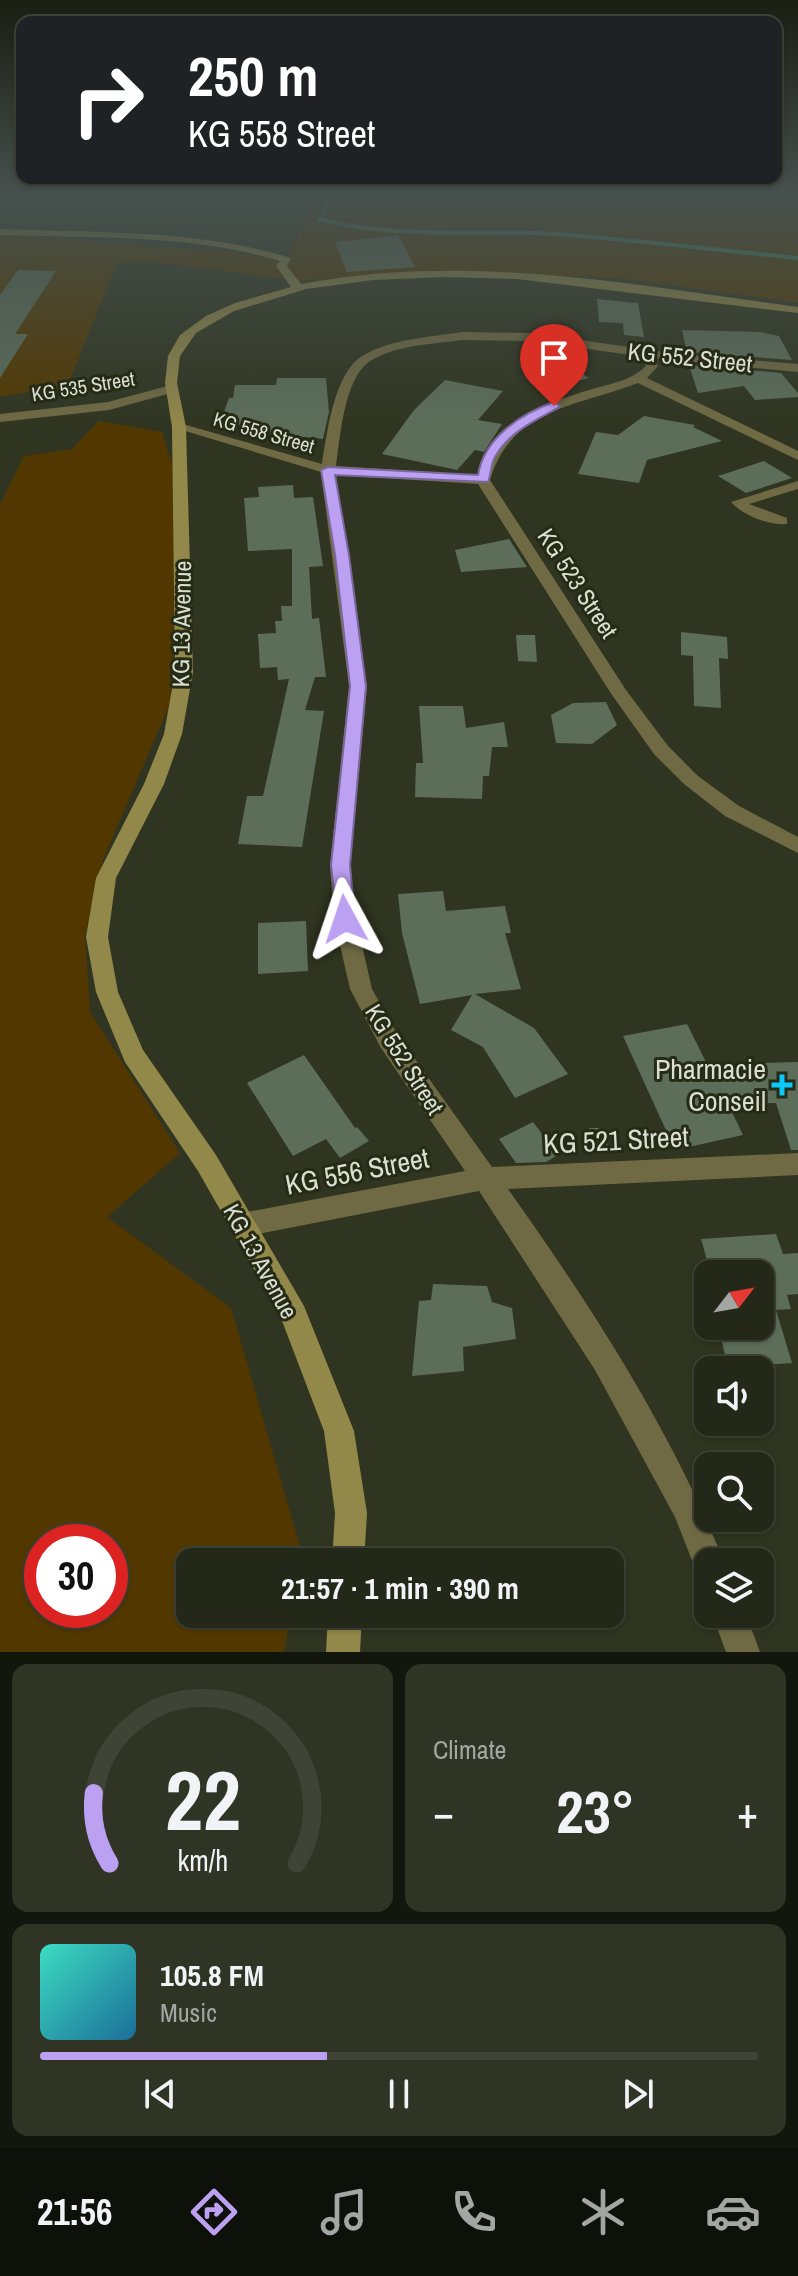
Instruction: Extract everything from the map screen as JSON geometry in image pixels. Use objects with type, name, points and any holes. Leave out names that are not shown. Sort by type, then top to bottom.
[{"type":"street","points":[[287,274],[301,289]]},
{"type":"street","name":"KG 13 Avenue","points":[[349,1548],[351,1513],[339,1431],[290,1306],[207,1163],[133,1055],[107,992],[97,937],[106,878],[154,784],[173,734],[184,672],[179,427],[171,389],[174,355],[208,318],[254,300],[301,289],[403,276],[491,276],[626,287],[798,310]]},
{"type":"street","name":"KG 552 Street","points":[[703,1548],[687,1508],[605,1360],[533,1247],[382,1028],[361,989],[345,919],[340,865],[358,686],[328,470],[338,408],[357,366],[380,351],[435,338],[497,335],[646,359],[798,368]]},
{"type":"street","points":[[639,379],[646,359]]},
{"type":"street","points":[[483,480],[487,459],[515,427],[554,406],[639,379],[798,456]]},
{"type":"street","name":"KG 535 Street","points":[[0,418],[109,406],[171,389]]},
{"type":"street","name":"KG 558 Street","points":[[179,427],[328,470],[483,480]]},
{"type":"street","name":"KG 523 Street","points":[[483,480],[619,692],[661,750],[691,780],[732,811],[798,846]]},
{"type":"street","points":[[782,521],[745,508],[738,502],[798,485]]},
{"type":"street","name":"KG 521 Street","points":[[484,1179],[798,1164]]},
{"type":"street","name":"KG 556 Street","points":[[242,1225],[484,1179]]},
{"type":"street","points":[[343,1652],[344,1628]]},
{"type":"street","points":[[734,1628],[743,1652]]},
{"type":"shaded area","points":[[0,274],[113,274],[68,385],[0,397]]},
{"type":"shaded area","points":[[247,274],[383,274],[299,281]]},
{"type":"shaded area","points":[[521,274],[798,274],[798,303],[627,279]]},
{"type":"shaded area","points":[[99,421],[162,432],[178,484],[171,701],[103,860],[85,935],[90,1012],[180,1153],[107,1217],[231,1308],[300,1548],[176,1548],[176,1628],[288,1628],[284,1652],[0,1652],[0,505],[24,456],[72,449]]},
{"type":"building","points":[[15,274],[54,274],[15,334],[28,334],[0,378],[0,295]]},
{"type":"building","points":[[597,299],[638,303],[644,337],[624,335],[623,323],[599,322]]},
{"type":"building","points":[[682,330],[760,332],[779,336],[792,360],[687,352]]},
{"type":"building","points":[[557,358],[589,378],[561,385],[520,367]]},
{"type":"building","points":[[689,365],[781,373],[798,397],[755,400],[744,386],[698,393]]},
{"type":"building","points":[[277,378],[326,378],[329,412],[323,439],[277,434],[237,424],[240,422],[221,420],[229,398],[233,398],[235,385],[276,385]]},
{"type":"building","points":[[445,380],[503,391],[478,420],[502,424],[484,452],[475,450],[457,470],[382,454],[414,410]]},
{"type":"building","points":[[644,416],[695,425],[693,427],[722,441],[647,460],[639,483],[578,474],[596,432],[618,435]]},
{"type":"building","points":[[764,461],[792,478],[746,493],[718,476]]},
{"type":"building","points":[[293,485],[294,498],[313,497],[323,566],[309,567],[312,619],[319,618],[326,677],[315,677],[305,710],[324,711],[302,847],[238,844],[247,796],[263,796],[289,679],[278,680],[277,667],[260,668],[258,634],[276,633],[275,621],[282,621],[281,606],[292,606],[292,549],[248,551],[244,498],[259,497],[258,487]]},
{"type":"building","points":[[509,539],[527,567],[461,572],[455,550]]},
{"type":"building","points":[[681,632],[727,637],[728,659],[719,658],[721,708],[694,706],[693,656],[681,655]]},
{"type":"building","points":[[516,635],[535,635],[537,662],[518,661]]},
{"type":"building","points":[[606,702],[617,725],[592,744],[556,743],[551,715],[573,703]]},
{"type":"building","points":[[419,706],[463,706],[466,728],[504,722],[508,747],[492,747],[489,776],[483,776],[482,799],[415,797],[416,763],[423,763]]},
{"type":"building","points":[[443,891],[446,911],[505,906],[511,933],[505,933],[521,989],[475,994],[534,1028],[568,1074],[515,1098],[483,1047],[451,1030],[472,995],[420,1004],[402,933],[398,894]]},
{"type":"building","points":[[306,921],[308,971],[258,974],[258,923]]},
{"type":"building","points":[[687,1024],[713,1076],[761,1073],[757,1063],[798,1062],[798,1150],[791,1150],[776,1103],[728,1104],[743,1135],[675,1150],[623,1036]]},
{"type":"building","points":[[304,1055],[355,1128],[369,1141],[340,1158],[326,1139],[293,1156],[247,1083]]},
{"type":"building","points":[[533,1122],[558,1155],[546,1162],[516,1163],[499,1139]]},
{"type":"building","points":[[590,1128],[599,1128],[606,1133],[608,1147],[592,1147],[585,1142],[584,1134]]},
{"type":"building","points":[[776,1234],[783,1254],[798,1253],[798,1294],[787,1295],[791,1309],[776,1310],[792,1363],[774,1364],[774,1356],[725,1356],[721,1340],[774,1340],[774,1260],[707,1260],[701,1239]]},
{"type":"building","points":[[433,1284],[487,1286],[492,1302],[512,1308],[516,1339],[463,1347],[464,1371],[412,1376],[419,1301],[431,1300]]},
{"type":"place","name":"Pharmacie Conseil","points":[[782,1085]]},
{"type":"route","points":[[345,919],[340,865],[358,686],[328,470],[483,480],[487,459],[500,441],[515,427],[554,406]]}]
